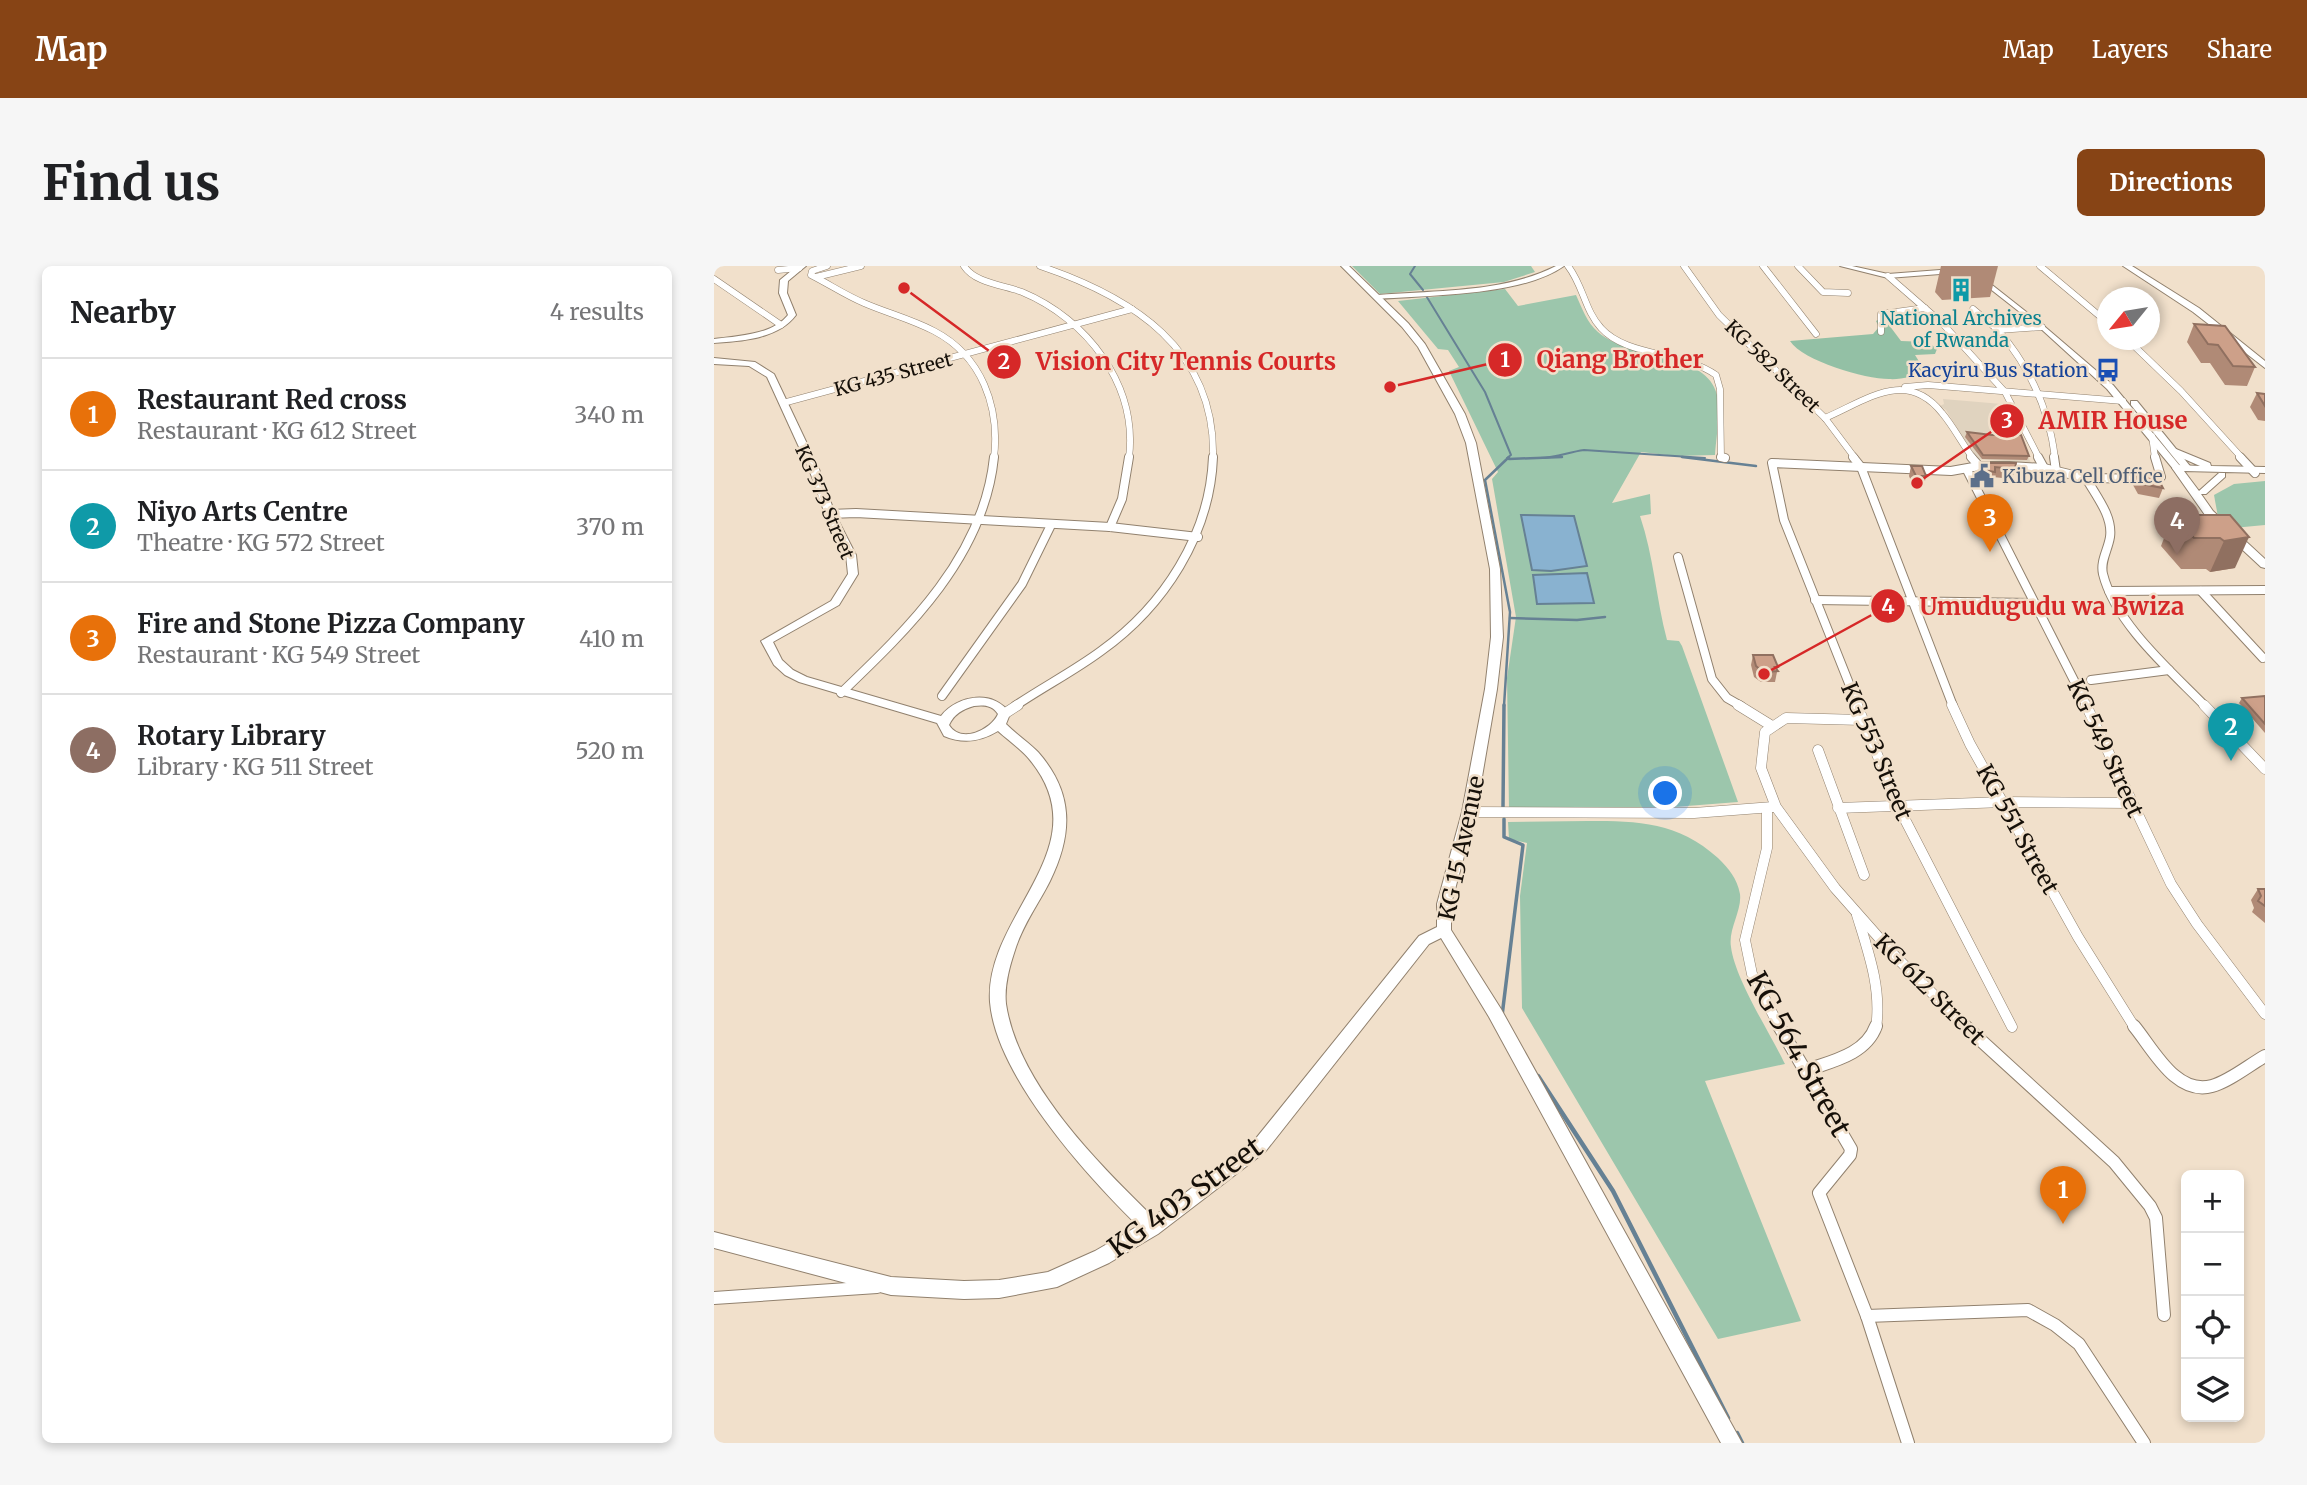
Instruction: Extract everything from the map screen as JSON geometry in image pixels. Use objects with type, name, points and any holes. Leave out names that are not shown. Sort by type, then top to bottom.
[{"type":"main road","name":"KG 15 Avenue","points":[[1345,266],[1378,297],[1422,346],[1460,414],[1471,443],[1495,569],[1497,637],[1487,716],[1469,812],[1444,904],[1444,930],[1495,1013],[1732,1443]]},
{"type":"main road","points":[[2127,266],[2260,355]]},
{"type":"main road","points":[[2140,266],[2202,306],[2260,355],[2265,365]]},
{"type":"main road","points":[[714,341],[752,335],[781,325],[792,315],[783,293],[784,280],[800,267]]},
{"type":"main road","points":[[714,361],[748,363],[766,370],[783,404]]},
{"type":"main road","name":"KG 373 Street","points":[[783,404],[814,469],[830,514],[851,555],[853,574],[835,603],[767,641],[779,664],[791,676],[841,693]]},
{"type":"main road","points":[[2176,452],[2219,472]]},
{"type":"main road","points":[[2185,472],[2259,471]]},
{"type":"main road","points":[[2185,472],[2203,492],[2209,513]]},
{"type":"main road","points":[[2185,472],[2209,513],[2265,565]]},
{"type":"main road","points":[[2203,492],[2219,472]]},
{"type":"main road","points":[[841,693],[927,716],[948,716],[973,702],[988,702],[1001,715],[1014,738],[1037,759],[1050,779],[1060,803],[1062,832],[1050,870],[1027,908],[1006,953],[998,988],[1000,1018],[1020,1065],[1077,1149],[1152,1228]]},
{"type":"main road","points":[[986,734],[1001,715]]},
{"type":"main road","points":[[948,716],[944,729],[953,736],[967,738],[986,734],[1014,738]]},
{"type":"main road","name":"KG 403 Street","points":[[714,1240],[891,1286],[999,1289],[1050,1281],[1152,1228],[1259,1147],[1423,940],[1444,930]]},
{"type":"street","points":[[827,266],[810,272],[862,302],[921,324],[951,341],[965,355],[985,387],[996,425],[995,471],[978,520],[952,571],[906,630],[841,693]]},
{"type":"street","points":[[816,277],[861,266]]},
{"type":"street","points":[[964,266],[970,275],[1029,296],[1058,313],[1100,351],[1112,369],[1124,395],[1131,429],[1131,457],[1119,511],[1111,527]]},
{"type":"street","points":[[1001,715],[1069,673],[1132,626],[1167,584],[1198,537],[1213,481],[1214,439],[1210,414],[1190,368],[1175,345],[1156,325],[1108,292],[1040,266]]},
{"type":"street","points":[[1567,266],[1575,275],[1593,318],[1607,334],[1618,341],[1689,358],[1716,375],[1720,389],[1721,458],[1725,458]]},
{"type":"street","name":"KG 582 Street","points":[[1684,266],[1719,315],[1825,418],[1861,467]]},
{"type":"street","points":[[1763,266],[1816,334]]},
{"type":"street","points":[[1798,266],[1823,292],[1849,293]]},
{"type":"street","points":[[1843,266],[1888,276],[1977,270],[2120,386],[2176,452],[2185,472]]},
{"type":"street","points":[[2039,266],[2097,314]]},
{"type":"street","points":[[776,268],[800,267]]},
{"type":"street","points":[[776,268],[784,280]]},
{"type":"street","points":[[1378,297],[1514,284],[1556,268]]},
{"type":"street","points":[[1977,270],[2109,387],[2185,472]]},
{"type":"street","points":[[1888,276],[1925,308],[2005,392],[2044,468]]},
{"type":"street","points":[[714,279],[781,325]]},
{"type":"street","points":[[714,293],[727,289]]},
{"type":"street","points":[[1881,332],[1881,314],[1925,308]]},
{"type":"street","name":"KG 435 Street","points":[[783,404],[1132,309]]},
{"type":"street","points":[[1973,309],[1998,330],[2024,363],[2039,393],[2053,437],[2056,471]]},
{"type":"street","points":[[1998,330],[2042,327]]},
{"type":"street","points":[[2066,348],[2076,348]]},
{"type":"street","points":[[2138,350],[2259,471]]},
{"type":"street","points":[[1825,418],[1894,389],[1928,385],[2123,401]]},
{"type":"street","points":[[2109,387],[2120,386]]},
{"type":"street","points":[[1905,387],[1933,402],[1979,466]]},
{"type":"street","points":[[1861,467],[1967,470],[1979,466],[2044,468],[2086,478],[2153,479],[2161,477],[2152,447],[2152,436]]},
{"type":"street","name":"KG 553 Street","points":[[1861,467],[1772,463],[1784,520],[1898,806],[2012,1027]]},
{"type":"street","name":"KG 551 Street","points":[[1861,467],[1961,723],[2109,991],[2180,1082],[2193,1088],[2213,1086],[2265,1056]]},
{"type":"street","name":"KG 549 Street","points":[[1967,470],[2075,681],[2171,884],[2197,924],[2265,1014]]},
{"type":"street","points":[[2086,478],[2110,521],[2110,537],[2102,562],[2109,591],[2127,624],[2265,769]]},
{"type":"street","points":[[830,514],[856,513],[1111,527],[1198,537]]},
{"type":"street","points":[[942,696],[1023,584],[1051,525]]},
{"type":"street","points":[[1678,557],[1712,678],[1727,698],[1772,726],[1786,718],[1862,720]]},
{"type":"street","points":[[2109,591],[2265,590]]},
{"type":"street","points":[[2200,591],[2263,658]]},
{"type":"street","points":[[1815,600],[2034,603]]},
{"type":"street","points":[[2091,680],[2169,670]]},
{"type":"street","name":"KG 612 Street","points":[[1772,726],[1765,732],[1760,768],[1771,807],[1856,913],[1978,1039],[2114,1162],[2140,1192],[2156,1218],[2164,1315]]},
{"type":"street","points":[[1818,750],[1864,876]]},
{"type":"street","points":[[1838,808],[2004,802],[2131,803]]},
{"type":"street","points":[[1469,812],[1660,813],[1771,807]]},
{"type":"street","name":"KG 564 Street","points":[[1771,807],[1767,848],[1745,940],[1749,966],[1770,1011],[1851,1149],[1850,1155],[1819,1193],[1867,1316],[1908,1443]]},
{"type":"street","points":[[1807,1070],[1861,1047],[1871,1038],[1877,1007],[1874,974],[1856,913]]},
{"type":"street","points":[[714,1298],[891,1286]]},
{"type":"street","points":[[1867,1316],[2028,1310],[2055,1325],[2079,1345],[2144,1443]]},
{"type":"shaded area","points":[[1943,399],[2002,404],[2031,463],[1976,459],[1946,410],[1940,406],[1944,404]]},
{"type":"green space","points":[[1352,266],[1531,266],[1535,272],[1504,282],[1380,294]]},
{"type":"green space","points":[[1505,289],[1518,306],[1576,295],[1594,328],[1611,341],[1683,363],[1711,381],[1718,402],[1715,455],[1676,456],[1641,452],[1612,503],[1650,494],[1651,514],[1640,516],[1649,547],[1667,640],[1679,641],[1682,646],[1738,802],[1674,807],[1509,809],[1507,678],[1516,617],[1492,479],[1498,472],[1449,371],[1459,367],[1448,350],[1438,349],[1398,301]]},
{"type":"green space","points":[[1883,317],[1901,341],[1928,342],[1937,349],[1935,354],[1915,355],[1927,374],[1894,379],[1865,376],[1821,362],[1790,341],[1873,334],[1879,327],[1876,321]]},
{"type":"green space","points":[[2265,481],[2265,525],[2233,528],[2218,517],[2214,495],[2234,484]]},
{"type":"green space","points":[[1508,822],[1641,823],[1673,830],[1703,846],[1718,858],[1737,883],[1740,900],[1731,934],[1734,960],[1746,990],[1785,1064],[1705,1081],[1801,1321],[1718,1339],[1522,1008],[1520,896],[1527,843],[1509,839]]},
{"type":"water","points":[[1521,515],[1574,516],[1587,566],[1551,571],[1532,570]]},
{"type":"water","points":[[1587,573],[1594,603],[1537,604],[1533,575]]},
{"type":"building","points":[[2194,324],[2225,326],[2255,367],[2233,366],[2218,345],[2208,344]]},
{"type":"building","points":[[2257,393],[2265,394],[2265,406]]},
{"type":"building","points":[[1967,432],[2021,435],[2029,456],[1983,455]]},
{"type":"building","points":[[1982,463],[2016,463],[2015,469],[1995,467],[1995,472],[1982,470]]},
{"type":"building","points":[[1911,466],[1922,466],[1926,476],[1916,476]]},
{"type":"building","points":[[2136,475],[2156,475],[2163,488],[2142,484]]},
{"type":"building","points":[[2173,515],[2230,515],[2249,537],[2224,541],[2220,538],[2194,538]]},
{"type":"building","points":[[1753,655],[1773,655],[1778,671],[1763,672],[1756,666]]},
{"type":"building","points":[[2265,696],[2265,724],[2242,698]]},
{"type":"building","points":[[2258,889],[2265,889],[2265,906],[2258,901],[2261,896]]},
{"type":"waterway","points":[[1415,266],[1410,274],[1423,290]]},
{"type":"waterway","points":[[1425,294],[1485,392],[1511,455],[1507,458]]},
{"type":"waterway","points":[[1544,458],[1584,450],[1705,458]]},
{"type":"waterway","points":[[1504,706],[1510,612],[1485,480],[1509,457]]},
{"type":"waterway","points":[[1544,458],[1562,457]]},
{"type":"waterway","points":[[1682,457],[1756,466]]},
{"type":"waterway","points":[[1509,459],[1544,458]]},
{"type":"waterway","points":[[1510,618],[1577,620],[1605,617]]},
{"type":"waterway","points":[[1503,807],[1504,705]]},
{"type":"waterway","points":[[1502,1016],[1523,845],[1504,837],[1504,819]]},
{"type":"waterway","points":[[1538,1076],[1613,1191],[1728,1418]]},
{"type":"waterway","points":[[1737,1433],[1742,1443]]},
{"type":"place","name":"Vision City Tennis Courts","points":[[904,288]]},
{"type":"place","name":"National Archives of Rwanda","points":[[1961,290]]},
{"type":"place","name":"Kacyiru Bus Station","points":[[2108,370]]},
{"type":"place","name":"Qiang Brother","points":[[1390,387]]},
{"type":"place","name":"Kibuza Cell Office","points":[[1982,476]]},
{"type":"place","name":"AMIR House","points":[[1917,483]]},
{"type":"place","name":"Fire and Stone Pizza Company","points":[[1990,552]]},
{"type":"place","name":"Rotary Library","points":[[2177,555]]},
{"type":"place","name":"Umudugudu wa Bwiza","points":[[1764,674]]},
{"type":"place","name":"Niyo Arts Centre","points":[[2231,761]]},
{"type":"place","name":"Restaurant Red cross","points":[[2063,1224]]}]
